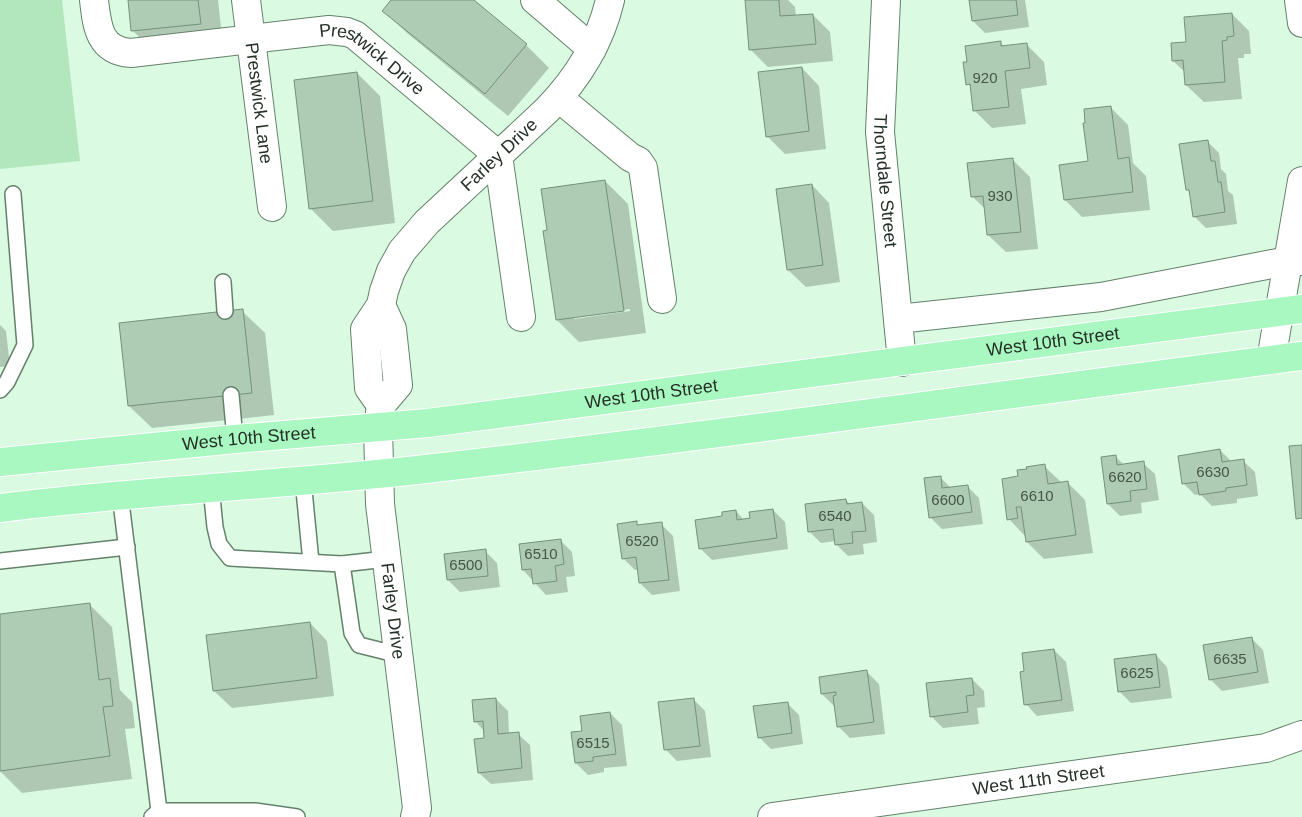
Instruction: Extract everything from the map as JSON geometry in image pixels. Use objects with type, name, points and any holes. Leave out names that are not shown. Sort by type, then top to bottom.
[{"type":"main road","name":"West 10th Street","points":[[0,462],[235,439],[379,416],[428,423],[1291,311]]},
{"type":"main road","points":[[0,508],[120,494],[422,470],[638,444],[1302,356]]},
{"type":"street","name":"Prestwick Drive","points":[[94,0],[99,33],[104,41],[119,52],[131,53],[329,30],[347,32],[354,35],[498,155]]},
{"type":"street","name":"Prestwick Lane","points":[[246,0],[272,207]]},
{"type":"street","points":[[535,0],[592,49]]},
{"type":"street","name":"Farley Drive","points":[[415,817],[417,808],[380,504],[379,416],[398,385],[392,329],[381,306],[384,291],[391,271],[402,251],[423,227],[559,98],[577,76],[600,35],[610,0]]},
{"type":"street","name":"Thorndale Street","points":[[886,0],[880,132],[902,362]]},
{"type":"street","points":[[1300,0],[1302,23]]},
{"type":"street","points":[[559,98],[630,157],[638,161],[643,168],[662,300]]},
{"type":"street","points":[[498,155],[521,317]]},
{"type":"street","points":[[1271,360],[1291,311],[1302,181]]},
{"type":"street","points":[[898,319],[1101,297],[1295,261]]},
{"type":"street","name":"West 11th Street","points":[[772,817],[1266,748],[1302,734]]},
{"type":"lane","points":[[0,390],[7,382],[25,344],[13,194]]},
{"type":"lane","points":[[223,282],[225,311]]},
{"type":"lane","points":[[231,395],[235,439]]},
{"type":"lane","points":[[303,480],[311,562]]},
{"type":"lane","points":[[211,487],[218,544],[230,558],[342,564],[386,559]]},
{"type":"lane","points":[[120,494],[156,814],[255,811],[297,817]]},
{"type":"lane","points":[[0,561],[127,547]]},
{"type":"lane","points":[[342,564],[352,633],[359,645],[399,655]]},
{"type":"green space","points":[[0,0],[62,0],[80,161],[0,169]]},
{"type":"building","points":[[128,0],[198,0],[201,24],[131,31]]},
{"type":"building","points":[[391,0],[474,0],[527,44],[485,94],[382,11]]},
{"type":"building","points":[[745,0],[779,0],[780,16],[813,14],[816,44],[749,50]]},
{"type":"building","points":[[969,0],[1016,0],[1018,15],[972,21]]},
{"type":"building","points":[[1232,13],[1234,36],[1227,37],[1227,40],[1222,41],[1225,82],[1185,85],[1183,60],[1172,61],[1171,43],[1186,42],[1184,17]]},
{"type":"building","points":[[1001,41],[1001,46],[1027,43],[1030,68],[1005,71],[1009,107],[973,111],[970,84],[966,85],[963,62],[967,62],[965,46]]},
{"type":"building","points":[[802,67],[809,131],[766,137],[758,72]]},
{"type":"building","points":[[357,72],[373,201],[309,209],[294,80]]},
{"type":"building","points":[[1111,106],[1118,159],[1129,157],[1133,192],[1064,200],[1059,165],[1088,161],[1083,123],[1085,123],[1084,109]]},
{"type":"building","points":[[1208,140],[1211,161],[1215,161],[1218,182],[1221,182],[1225,212],[1193,217],[1189,190],[1186,190],[1179,144]]},
{"type":"building","points":[[1013,158],[1021,232],[987,235],[983,196],[971,197],[967,163]]},
{"type":"building","points":[[605,180],[624,311],[556,320],[543,231],[547,230],[541,189]]},
{"type":"building","points":[[812,184],[823,265],[787,270],[776,189]]},
{"type":"building","points":[[243,309],[252,393],[128,406],[119,323]]},
{"type":"building","points":[[1302,445],[1302,518],[1296,519],[1289,446]]},
{"type":"building","points":[[1220,449],[1222,462],[1244,459],[1247,485],[1226,488],[1226,491],[1199,495],[1197,482],[1182,484],[1178,456]]},
{"type":"building","points":[[1116,455],[1117,465],[1144,461],[1147,489],[1130,491],[1131,501],[1107,504],[1101,457]]},
{"type":"building","points":[[1045,464],[1048,484],[1068,481],[1076,535],[1026,542],[1021,507],[1016,507],[1018,518],[1007,520],[1002,479],[1018,476],[1017,470]]},
{"type":"building","points":[[941,476],[942,488],[968,485],[972,512],[929,518],[924,478]]},
{"type":"building","points":[[846,499],[847,504],[862,502],[866,531],[852,532],[853,543],[835,545],[833,529],[808,532],[805,504]]},
{"type":"building","points":[[773,509],[777,538],[699,549],[695,520],[722,516],[722,512],[736,510],[737,520],[750,518],[749,512]]},
{"type":"building","points":[[637,521],[637,525],[662,522],[669,580],[639,583],[636,557],[622,559],[617,524]]},
{"type":"building","points":[[561,539],[564,564],[555,566],[557,581],[533,584],[531,569],[522,570],[519,544]]},
{"type":"building","points":[[486,549],[488,576],[447,580],[444,554]]},
{"type":"building","points":[[90,603],[99,680],[110,678],[113,706],[103,707],[110,756],[0,771],[0,614]]},
{"type":"building","points":[[310,622],[317,678],[213,691],[206,635]]},
{"type":"building","points":[[1252,637],[1258,672],[1209,680],[1203,645]]},
{"type":"building","points":[[1054,649],[1062,700],[1024,705],[1020,672],[1024,671],[1022,653]]},
{"type":"building","points":[[1156,654],[1160,687],[1118,692],[1114,659]]},
{"type":"building","points":[[867,670],[874,722],[837,727],[833,696],[836,695],[836,692],[821,694],[819,677]]},
{"type":"building","points":[[972,678],[974,695],[966,696],[968,712],[930,717],[926,683]]},
{"type":"building","points":[[496,698],[498,734],[519,732],[522,768],[478,773],[474,739],[484,738],[483,721],[474,722],[472,700]]},
{"type":"building","points":[[694,698],[700,746],[664,750],[658,702]]},
{"type":"building","points":[[788,702],[792,733],[758,738],[753,706]]},
{"type":"building","points":[[610,712],[616,754],[593,757],[593,761],[575,763],[571,732],[582,731],[580,716]]}]
